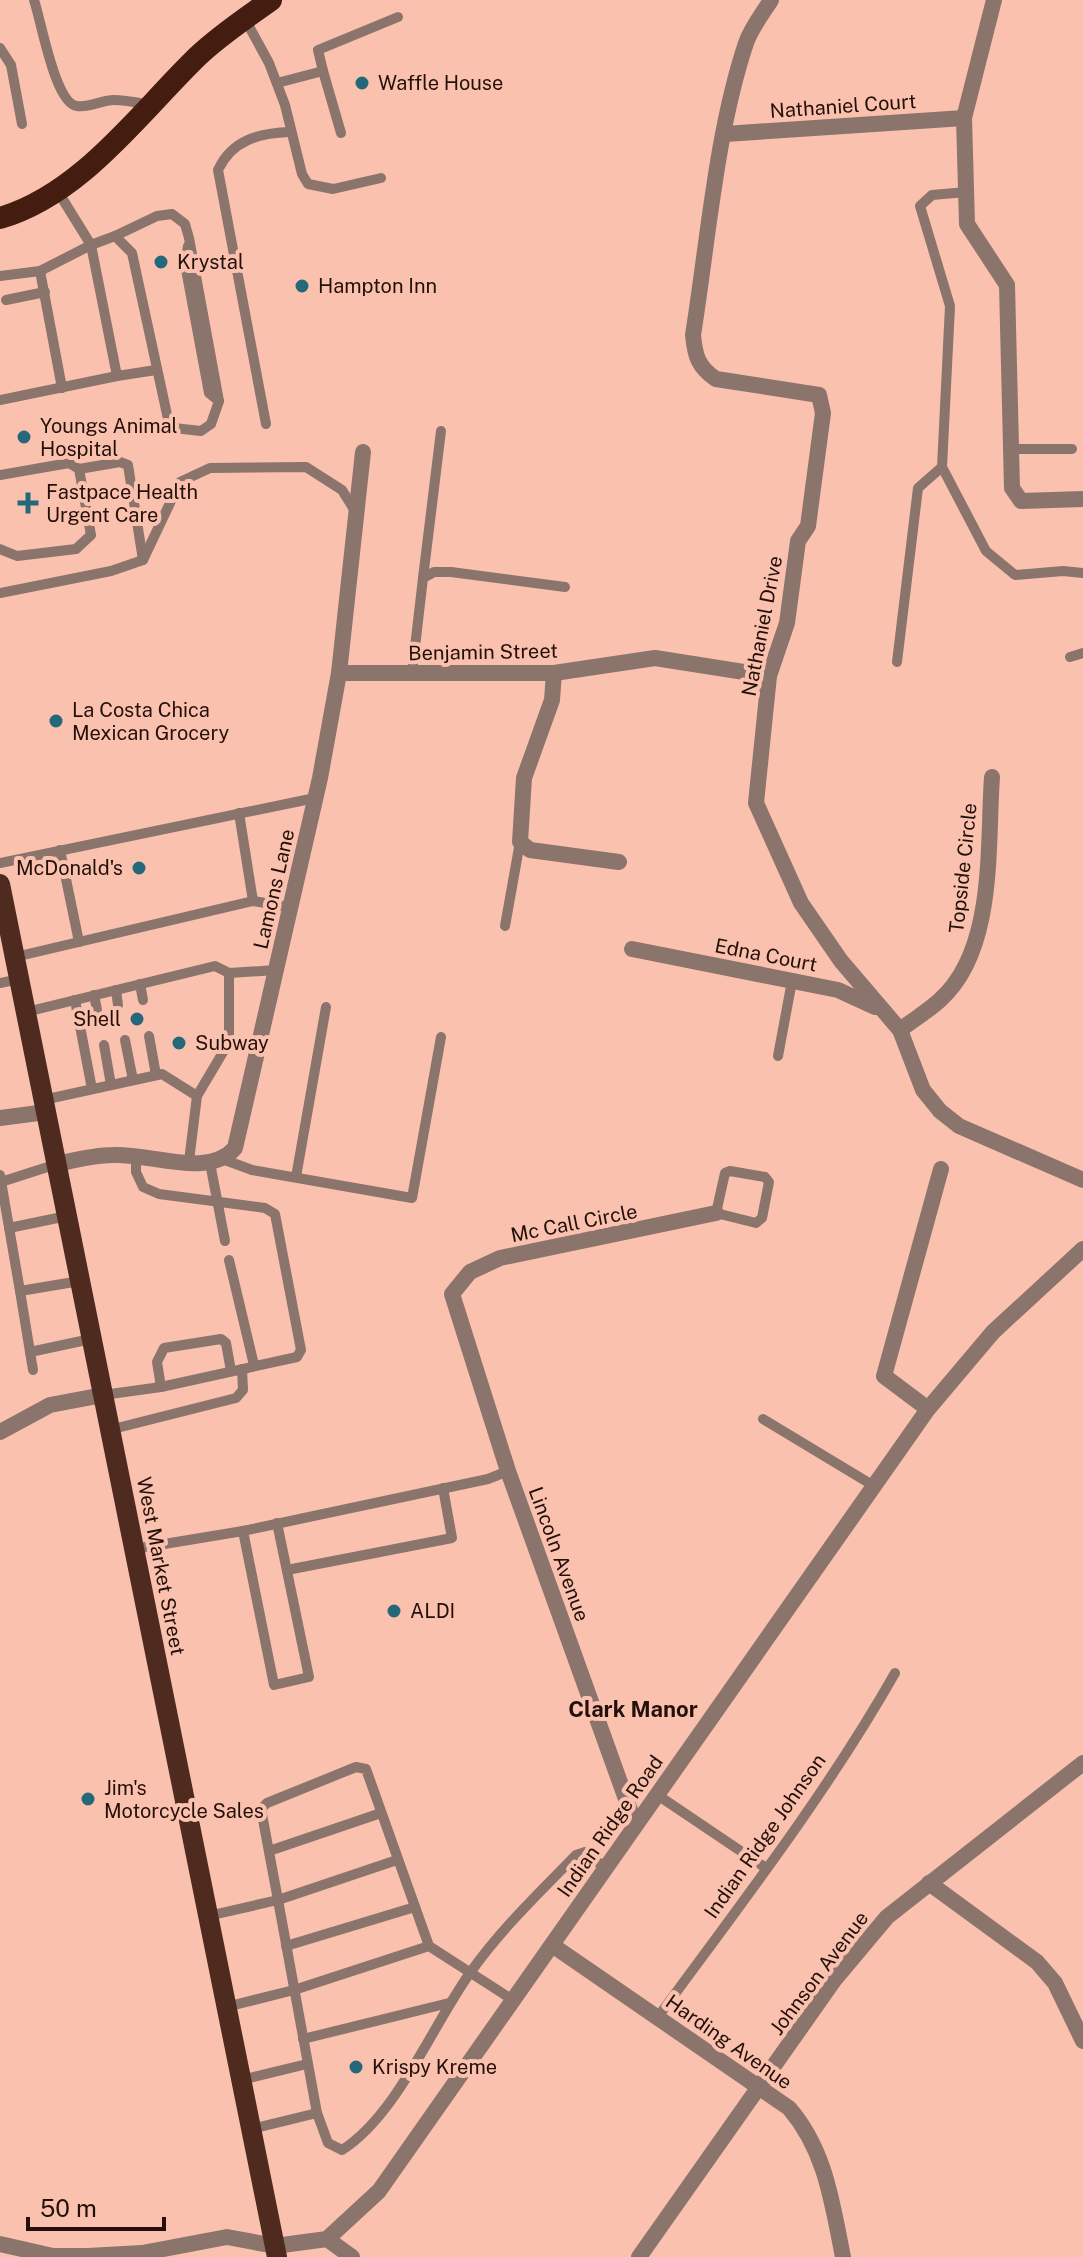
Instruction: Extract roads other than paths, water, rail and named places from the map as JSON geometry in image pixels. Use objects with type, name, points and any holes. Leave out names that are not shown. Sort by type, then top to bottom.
[{"type":"highway","points":[[0,218],[57,190],[151,105],[200,55],[271,0]]},
{"type":"main road","name":"West Market Street","points":[[0,884],[4,925],[15,957],[10,981],[26,1012],[251,2129],[270,2253]]},
{"type":"street","name":"Nathaniel Drive","points":[[771,0],[747,40],[725,134],[693,335],[695,355],[703,370],[716,379],[819,395],[823,413],[808,526],[798,541],[787,623],[769,676],[756,803],[801,903],[841,961],[900,1030],[923,1090],[940,1111],[959,1126],[1083,1180]]},
{"type":"street","points":[[994,0],[964,118],[967,224],[1007,285],[1012,488],[1021,501],[1083,499]]},
{"type":"street","name":"Nathaniel Court","points":[[725,134],[964,118]]},
{"type":"street","name":"Lamons Lane","points":[[217,1162],[235,1148],[315,798],[339,673],[363,452]]},
{"type":"street","name":"Benjamin Street","points":[[339,673],[554,673],[655,658],[769,676]]},
{"type":"street","points":[[554,673],[552,700],[524,778],[520,842],[530,850],[619,862]]},
{"type":"street","name":"Topside Circle","points":[[900,1030],[942,999],[961,973],[980,932],[992,777]]},
{"type":"street","name":"Edna Court","points":[[632,949],[838,990],[887,1013]]},
{"type":"street","points":[[0,1118],[44,1106]]},
{"type":"street","points":[[57,1164],[115,1154],[217,1162]]},
{"type":"street","points":[[928,1409],[884,1376],[941,1169]]},
{"type":"street","name":"Mc Call Circle","points":[[452,1294],[470,1272],[500,1258],[716,1213]]},
{"type":"street","name":"Indian Ridge Road","points":[[327,2239],[379,2191],[928,1409],[993,1332],[1083,1249]]},
{"type":"street","name":"Lincoln Avenue","points":[[452,1294],[508,1471],[635,1824]]},
{"type":"street","points":[[0,1432],[50,1405],[103,1395]]},
{"type":"street","name":"Johnson Avenue","points":[[639,2257],[835,1979],[880,1925],[1083,1763]]},
{"type":"street","points":[[929,1883],[1037,1962],[1055,1983],[1083,2041]]},
{"type":"street","name":"Harding Avenue","points":[[552,1945],[789,2108],[808,2130],[820,2154],[843,2257]]},
{"type":"street","points":[[0,2244],[53,2256],[142,2253],[227,2237],[270,2253],[327,2239],[352,2257]]},
{"type":"lane","points":[[34,0],[52,69],[67,102],[78,107],[114,100],[151,105]]},
{"type":"lane","points":[[341,133],[318,50],[398,17]]},
{"type":"lane","points":[[245,19],[277,83],[308,184],[333,189],[381,178]]},
{"type":"lane","points":[[0,48],[11,65],[22,124]]},
{"type":"lane","points":[[277,83],[323,71]]},
{"type":"lane","points":[[266,424],[218,170],[224,158],[249,138],[290,132]]},
{"type":"lane","points":[[57,190],[91,245],[117,376]]},
{"type":"lane","points":[[966,192],[932,195],[920,206],[950,306],[942,467],[986,551],[1015,575],[1063,571],[1083,573]]},
{"type":"lane","points":[[0,276],[40,271],[157,216],[172,214],[185,224],[219,401],[211,424],[201,431],[174,428],[168,419],[132,253],[115,236]]},
{"type":"lane","points":[[40,271],[62,388]]},
{"type":"lane","points":[[6,300],[45,292]]},
{"type":"lane","points":[[0,400],[156,370]]},
{"type":"lane","points":[[412,673],[441,431]]},
{"type":"lane","points":[[1011,449],[1072,449]]},
{"type":"lane","points":[[0,475],[69,463],[79,469],[120,462],[128,465],[143,560]]},
{"type":"lane","points":[[0,593],[111,571],[143,560],[180,482],[210,468],[306,467],[342,490],[357,514]]},
{"type":"lane","points":[[897,662],[918,488],[942,467]]},
{"type":"lane","points":[[0,549],[17,556],[76,549],[91,535],[79,469]]},
{"type":"lane","points":[[423,578],[434,572],[451,572],[565,587]]},
{"type":"lane","points":[[1070,657],[1083,653]]},
{"type":"lane","points":[[0,863],[315,798]]},
{"type":"lane","points":[[239,813],[253,901]]},
{"type":"lane","points":[[505,926],[520,842]]},
{"type":"lane","points":[[60,850],[79,942]]},
{"type":"lane","points":[[15,957],[253,901],[290,907]]},
{"type":"lane","points":[[26,1012],[215,966],[229,973],[276,970]]},
{"type":"lane","points":[[189,1161],[197,1096],[229,1042],[229,973]]},
{"type":"lane","points":[[778,1056],[792,981]]},
{"type":"lane","points":[[140,984],[143,1000]]},
{"type":"lane","points":[[116,990],[118,1005]]},
{"type":"lane","points":[[94,995],[97,1010]]},
{"type":"lane","points":[[75,1000],[92,1089]]},
{"type":"lane","points":[[296,1177],[326,1007]]},
{"type":"lane","points":[[149,1036],[156,1075]]},
{"type":"lane","points":[[225,1241],[217,1202],[217,1162],[412,1198],[441,1037]]},
{"type":"lane","points":[[125,1040],[133,1080]]},
{"type":"lane","points":[[104,1045],[111,1085]]},
{"type":"lane","points":[[44,1106],[92,1089],[162,1074],[197,1096]]},
{"type":"lane","points":[[103,1395],[161,1387],[297,1357],[301,1350],[275,1214],[265,1208],[159,1194],[143,1187],[136,1172],[136,1156]]},
{"type":"lane","points":[[33,1370],[1,1178],[57,1164]]},
{"type":"lane","points":[[730,1171],[765,1177],[769,1182],[762,1218],[756,1223],[716,1213],[725,1173],[730,1171]]},
{"type":"lane","points":[[9,1228],[67,1216]]},
{"type":"lane","points":[[109,1430],[236,1398],[243,1390],[229,1260]]},
{"type":"lane","points":[[20,1291],[80,1281]]},
{"type":"lane","points":[[30,1352],[91,1339]]},
{"type":"lane","points":[[161,1387],[157,1362],[164,1348],[221,1339],[242,1368]]},
{"type":"lane","points":[[763,1419],[874,1486]]},
{"type":"lane","points":[[134,1549],[243,1531],[508,1471]]},
{"type":"lane","points":[[287,1570],[452,1538],[443,1488]]},
{"type":"lane","points":[[243,1531],[274,1685],[309,1677],[277,1523]]},
{"type":"lane","name":"Indian Ridge Johnson","points":[[658,2017],[766,1868],[872,1713],[895,1673]]},
{"type":"lane","points":[[513,2000],[470,1972],[429,1946],[366,1769],[356,1767],[267,1803],[261,1809],[317,2113],[328,2143],[342,2150],[359,2139],[423,2055],[432,2029],[470,1972],[501,1932],[576,1855],[585,1852],[605,1868]]},
{"type":"lane","points":[[656,1794],[766,1868]]},
{"type":"lane","points":[[269,1851],[381,1813]]},
{"type":"lane","points":[[208,1916],[278,1900],[397,1860]]},
{"type":"lane","points":[[286,1946],[415,1907]]},
{"type":"lane","points":[[226,2007],[294,1990],[429,1946]]},
{"type":"lane","points":[[303,2039],[449,2003]]},
{"type":"lane","points":[[241,2080],[307,2064]]},
{"type":"lane","points":[[251,2129],[317,2113]]},
{"type":"place","name":"Waffle House","points":[[362,83]]},
{"type":"place","name":"Krystal","points":[[161,262]]},
{"type":"place","name":"Hampton Inn","points":[[302,286]]},
{"type":"place","name":"Youngs Animal Hospital","points":[[24,437]]},
{"type":"place","name":"Fastpace Health Urgent Care","points":[[28,503]]},
{"type":"place","name":"La Costa Chica Mexican Grocery","points":[[56,721]]},
{"type":"place","name":"McDonald's","points":[[139,868]]},
{"type":"place","name":"Shell","points":[[137,1019]]},
{"type":"place","name":"Subway","points":[[179,1043]]},
{"type":"place","name":"ALDI","points":[[394,1611]]},
{"type":"place","name":"Jim's Motorcycle Sales","points":[[88,1799]]},
{"type":"place","name":"Krispy Kreme","points":[[356,2067]]},
{"type":"district","name":"Clark Manor","points":[[633,1709]]}]
